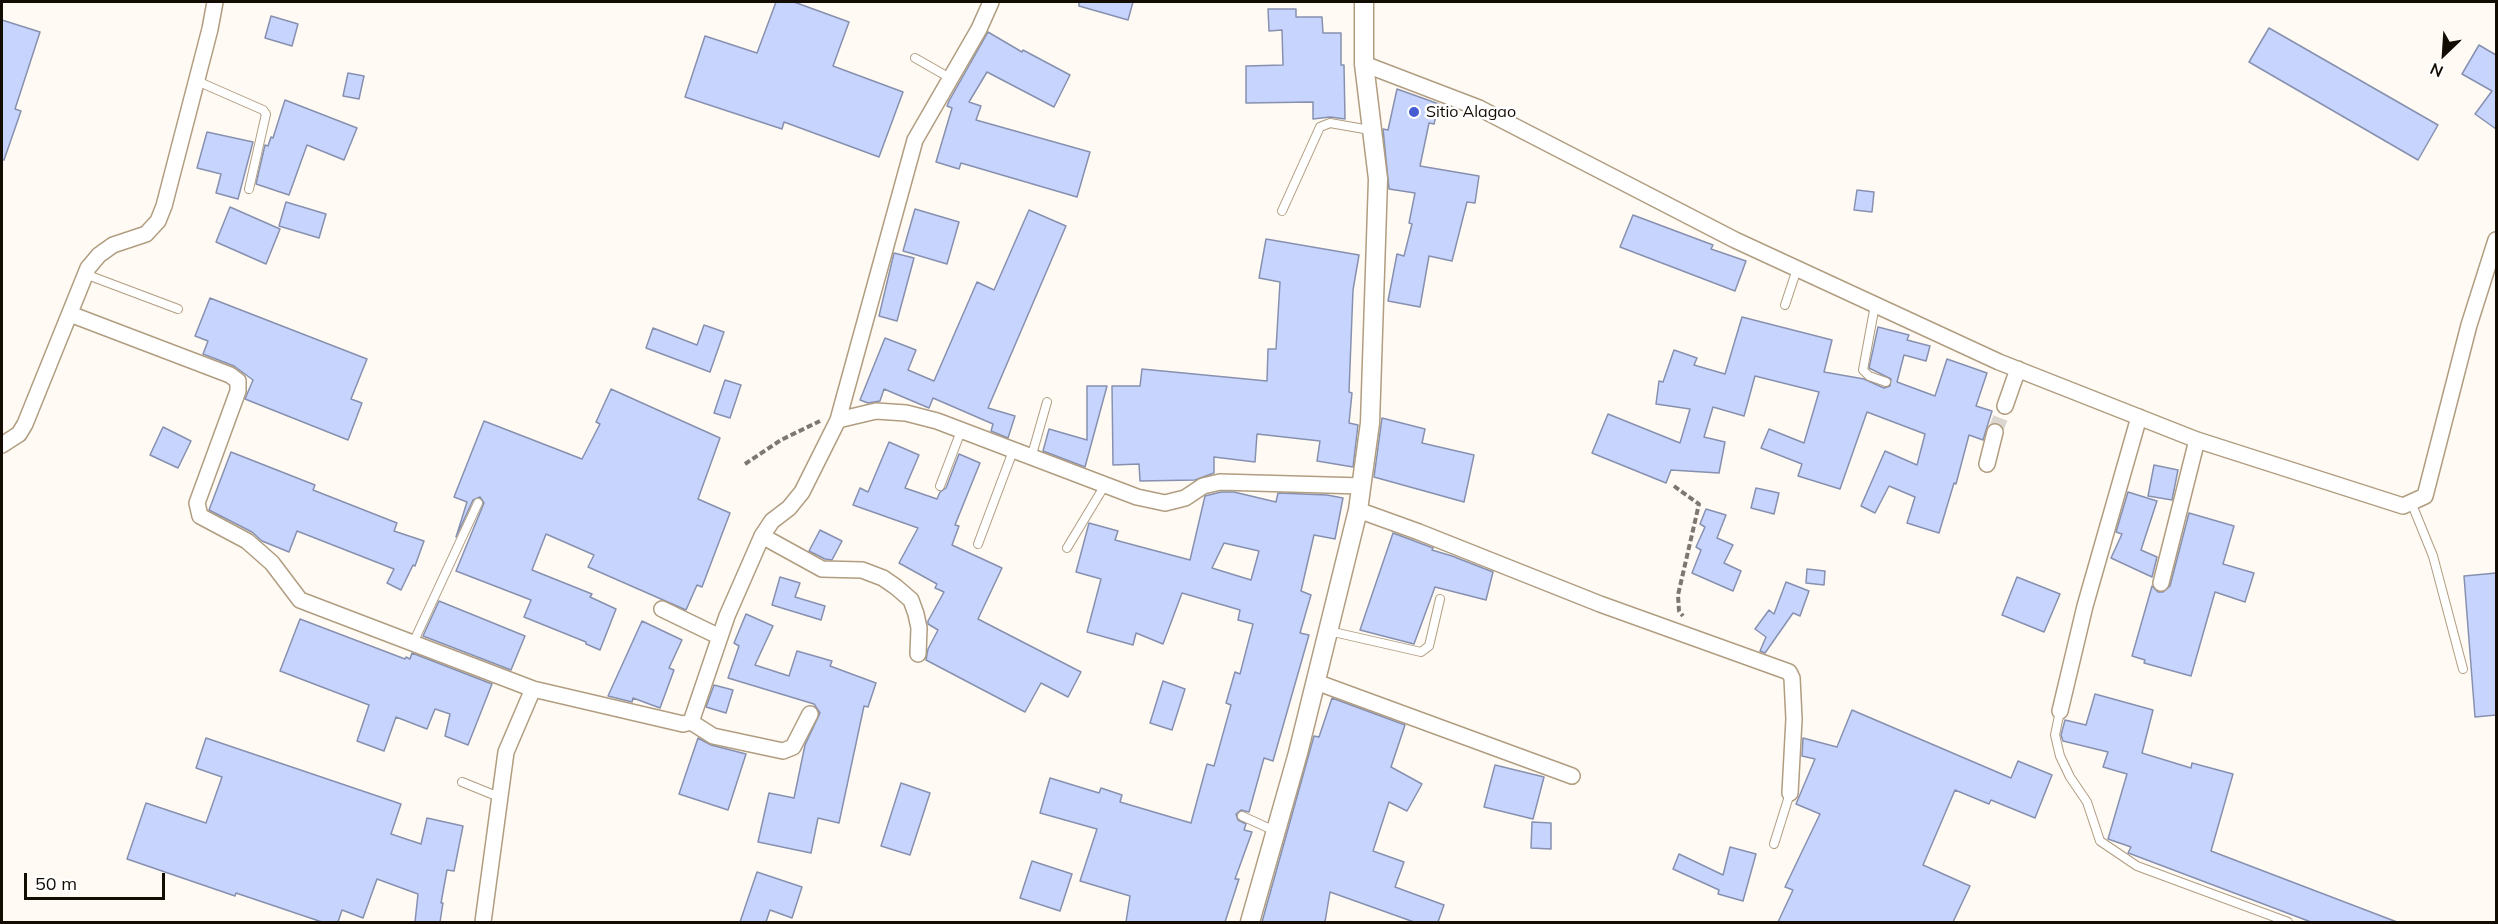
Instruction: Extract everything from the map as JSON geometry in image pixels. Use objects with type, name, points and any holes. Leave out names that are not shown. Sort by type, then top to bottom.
[{"type":"street","points":[[2,445],[19,434],[26,424],[85,274],[99,255],[113,245],[146,234],[158,221],[197,81],[215,2]]},
{"type":"street","points":[[691,722],[727,616],[762,536],[772,521],[789,508],[802,492],[838,420],[915,140],[979,28],[991,2]]},
{"type":"street","points":[[1250,922],[1316,682],[1358,510],[1370,423],[1378,179],[1364,64],[1364,2]]},
{"type":"street","points":[[1364,64],[1479,108],[1735,240],[2018,369],[2197,440],[2403,506],[2425,496],[2469,325],[2496,240]]},
{"type":"street","points":[[70,314],[230,375],[238,381],[238,391],[197,504],[200,516],[248,541],[272,563],[300,600],[533,689],[683,724],[691,722],[714,736],[783,751],[793,747],[810,714]]},
{"type":"street","points":[[2005,406],[2018,369]]},
{"type":"street","points":[[838,420],[876,411],[906,413],[961,431],[1137,497],[1165,503],[1185,498],[1203,486],[1220,482],[1362,486]]},
{"type":"street","points":[[2060,711],[2085,606],[2139,417]]},
{"type":"street","points":[[1987,464],[1995,432]]},
{"type":"street","points":[[2161,583],[2197,440]]},
{"type":"street","points":[[1358,510],[1419,531],[1545,582],[1789,672],[1792,678],[1794,719],[1790,793]]},
{"type":"street","points":[[762,536],[822,569],[862,570],[883,578],[896,587],[911,600],[916,614],[919,628],[918,654]]},
{"type":"street","points":[[662,609],[720,637]]},
{"type":"street","points":[[1316,682],[1572,776]]},
{"type":"street","points":[[483,922],[506,752],[533,689]]},
{"type":"lane","points":[[915,58],[950,78]]},
{"type":"lane","points":[[197,81],[263,110],[266,114],[249,189]]},
{"type":"lane","points":[[1282,211],[1324,124],[1372,130]]},
{"type":"lane","points":[[1785,305],[1797,269]]},
{"type":"lane","points":[[85,274],[178,309]]},
{"type":"lane","points":[[1875,305],[1863,370],[1869,376],[1886,382]]},
{"type":"lane","points":[[1031,458],[1047,402]]},
{"type":"lane","points":[[940,486],[961,431]]},
{"type":"lane","points":[[978,544],[1013,451]]},
{"type":"lane","points":[[1067,548],[1105,485]]},
{"type":"lane","points":[[2411,502],[2433,556],[2463,669]]},
{"type":"lane","points":[[413,643],[478,503]]},
{"type":"lane","points":[[1328,631],[1421,652],[1428,646],[1440,598]]},
{"type":"lane","points":[[2060,711],[2055,735],[2060,756],[2070,777],[2087,802],[2100,841],[2137,866],[2288,922]]},
{"type":"lane","points":[[462,782],[500,797]]},
{"type":"lane","points":[[1774,844],[1790,793]]},
{"type":"lane","points":[[1242,816],[1276,832]]},
{"type":"path","points":[[745,464],[781,440],[812,424],[823,420],[838,420]]},
{"type":"path","points":[[1674,486],[1699,504],[1678,595],[1679,611],[1690,624],[1692,637]]},
{"type":"building","points":[[776,2],[794,2],[849,22],[833,66],[903,92],[879,157],[784,122],[782,129],[685,97],[705,36],[757,53]]},
{"type":"building","points":[[1079,2],[1133,2],[1128,20],[1079,6]]},
{"type":"building","points":[[1268,9],[1296,9],[1296,17],[1322,17],[1323,33],[1341,33],[1345,119],[1330,117],[1313,119],[1313,102],[1246,103],[1246,66],[1283,65],[1282,30],[1269,31]]},
{"type":"building","points":[[271,16],[298,24],[292,46],[265,38]]},
{"type":"building","points":[[2,20],[40,32],[15,109],[21,111],[4,160],[2,160]]},
{"type":"building","points":[[2269,28],[2438,125],[2418,160],[2249,62]]},
{"type":"building","points":[[988,32],[1022,52],[1023,50],[1070,75],[1054,107],[987,72],[969,102],[981,106],[976,120],[1090,152],[1077,197],[961,163],[959,169],[936,162],[952,108],[947,106],[949,101]]},
{"type":"building","points":[[2479,45],[2496,55],[2496,129],[2475,114],[2492,91],[2462,74]]},
{"type":"building","points":[[348,73],[364,76],[359,99],[343,96]]},
{"type":"building","points":[[1397,89],[1439,104],[1434,124],[1429,123],[1420,166],[1479,176],[1475,203],[1467,202],[1452,261],[1429,256],[1420,307],[1388,301],[1397,254],[1404,256],[1412,224],[1409,223],[1415,193],[1389,189],[1383,129],[1388,130]]},
{"type":"building","points":[[285,100],[357,128],[344,160],[307,145],[289,195],[256,184],[265,145],[268,146],[271,137],[273,138]]},
{"type":"building","points":[[207,132],[253,142],[238,199],[216,193],[221,174],[197,168]]},
{"type":"building","points":[[1857,190],[1874,192],[1872,212],[1854,210]]},
{"type":"building","points":[[286,202],[326,214],[319,238],[279,226]]},
{"type":"building","points":[[230,207],[280,229],[266,264],[216,242]]},
{"type":"building","points":[[915,209],[959,222],[947,264],[903,251]]},
{"type":"building","points":[[1029,210],[1066,226],[988,408],[1015,416],[1008,438],[991,431],[993,424],[933,398],[929,408],[884,389],[880,401],[868,403],[860,400],[885,338],[916,350],[908,370],[934,381],[977,282],[994,290]]},
{"type":"building","points":[[1633,215],[1713,245],[1711,249],[1746,261],[1735,291],[1620,247]]},
{"type":"building","points":[[1266,239],[1359,255],[1353,290],[1349,392],[1352,393],[1349,423],[1358,425],[1353,467],[1317,461],[1320,441],[1257,434],[1255,462],[1214,457],[1214,473],[1195,480],[1140,481],[1139,464],[1113,465],[1112,386],[1140,386],[1142,369],[1267,381],[1268,349],[1276,349],[1280,282],[1259,278]]},
{"type":"building","points":[[894,253],[914,258],[897,321],[879,316]]},
{"type":"building","points":[[210,298],[367,359],[351,399],[362,403],[348,440],[245,399],[253,380],[234,366],[203,354],[208,341],[195,336]]},
{"type":"building","points":[[1742,317],[1832,340],[1824,372],[1864,379],[1884,388],[1890,386],[1891,379],[1869,368],[1878,327],[1909,335],[1907,340],[1930,346],[1926,361],[1904,355],[1897,382],[1935,396],[1947,359],[1987,373],[1976,406],[1992,411],[1983,440],[1969,435],[1956,484],[1954,483],[1939,533],[1907,523],[1915,497],[1889,486],[1875,513],[1861,506],[1885,451],[1917,465],[1925,434],[1867,412],[1840,489],[1798,476],[1802,464],[1761,448],[1769,429],[1804,443],[1819,392],[1755,376],[1744,416],[1713,407],[1704,437],[1725,442],[1719,473],[1671,470],[1666,483],[1592,453],[1608,414],[1680,443],[1690,409],[1656,404],[1659,381],[1663,382],[1674,350],[1697,358],[1694,365],[1725,374]]},
{"type":"building","points":[[704,325],[724,332],[710,372],[646,348],[653,328],[697,345]]},
{"type":"building","points":[[725,380],[741,385],[730,418],[714,413]]},
{"type":"building","points":[[1087,386],[1107,386],[1085,467],[1043,451],[1049,429],[1087,440]]},
{"type":"building","points":[[611,389],[720,438],[698,499],[730,513],[702,587],[697,585],[686,610],[588,567],[594,555],[546,534],[532,570],[592,594],[590,597],[616,609],[600,650],[524,617],[531,600],[456,571],[484,503],[480,497],[473,500],[456,537],[467,502],[454,497],[484,421],[582,459],[600,424],[596,422]]},
{"type":"building","points":[[1382,418],[1425,429],[1422,443],[1474,455],[1464,502],[1374,477]]},
{"type":"building","points":[[163,427],[191,441],[178,468],[150,455]]},
{"type":"building","points":[[889,442],[919,455],[905,488],[937,499],[940,492],[946,488],[959,454],[980,463],[955,525],[959,526],[952,545],[1002,568],[978,619],[1081,672],[1068,697],[1041,683],[1025,712],[926,660],[928,649],[938,630],[928,624],[928,621],[944,592],[935,588],[937,584],[899,563],[918,528],[853,505],[860,488],[868,492]]},
{"type":"building","points":[[231,452],[315,485],[313,490],[397,523],[394,531],[424,541],[415,566],[413,565],[401,590],[387,583],[394,569],[297,531],[289,552],[262,541],[252,532],[209,510]]},
{"type":"building","points":[[2154,465],[2178,470],[2172,500],[2148,496]]},
{"type":"building","points":[[1756,488],[1779,493],[1774,514],[1751,508]]},
{"type":"building","points":[[1234,492],[1276,502],[1278,493],[1343,498],[1335,539],[1314,535],[1301,591],[1311,595],[1300,633],[1309,635],[1273,761],[1264,758],[1249,812],[1241,810],[1236,814],[1238,820],[1246,824],[1244,830],[1252,832],[1235,879],[1239,879],[1225,922],[1126,922],[1130,896],[1080,881],[1097,829],[1040,813],[1050,778],[1099,793],[1101,788],[1122,795],[1120,802],[1191,823],[1207,764],[1214,766],[1231,705],[1226,703],[1235,672],[1240,674],[1253,624],[1238,620],[1240,610],[1182,593],[1163,644],[1136,633],[1133,645],[1087,632],[1101,579],[1076,572],[1089,523],[1118,531],[1115,540],[1190,560],[1205,496]],"holes":[[[1224,543],[1259,551],[1251,580],[1212,568]]]},
{"type":"building","points":[[2128,492],[2157,501],[2141,550],[2157,557],[2152,577],[2111,558],[2122,534],[2116,532]]},
{"type":"building","points":[[1706,509],[1726,515],[1717,538],[1733,545],[1724,563],[1741,571],[1733,591],[1692,573],[1701,550],[1696,547],[1705,527],[1700,524]]},
{"type":"building","points":[[2189,513],[2234,526],[2223,564],[2254,573],[2245,602],[2215,592],[2191,676],[2144,663],[2145,660],[2132,656],[2152,586],[2158,592],[2163,592],[2170,586]]},
{"type":"building","points":[[820,530],[842,541],[832,560],[809,551]]},
{"type":"building","points":[[1393,533],[1493,572],[1486,600],[1435,587],[1414,644],[1360,630]]},
{"type":"building","points":[[1807,569],[1825,571],[1824,585],[1806,583]]},
{"type":"building","points":[[2496,573],[2496,715],[2475,717],[2464,576]]},
{"type":"building","points":[[780,577],[800,583],[795,597],[825,606],[821,620],[772,605]]},
{"type":"building","points":[[2017,577],[2060,594],[2044,632],[2002,615]]},
{"type":"building","points":[[1786,582],[1809,591],[1800,616],[1793,613],[1765,653],[1760,651],[1766,637],[1755,629],[1769,610],[1774,614]]},
{"type":"building","points":[[439,601],[525,636],[511,670],[423,636]]},
{"type":"building","points":[[746,614],[773,626],[755,665],[789,676],[797,651],[832,661],[830,666],[876,683],[868,707],[864,706],[839,823],[818,818],[811,853],[758,842],[769,793],[794,798],[805,745],[820,713],[814,704],[728,678],[739,646],[734,643]]},
{"type":"building","points":[[300,619],[405,659],[406,657],[410,659],[412,653],[492,684],[468,745],[445,736],[450,714],[435,709],[427,729],[396,717],[384,751],[357,741],[369,705],[280,671]]},
{"type":"building","points":[[642,621],[682,640],[669,668],[674,670],[660,708],[633,698],[632,702],[608,696]]},
{"type":"building","points":[[1163,681],[1185,689],[1172,730],[1150,723]]},
{"type":"building","points":[[714,685],[733,690],[726,713],[706,707]]},
{"type":"building","points":[[2095,694],[2153,710],[2142,753],[2191,768],[2192,763],[2233,774],[2211,851],[2397,922],[2311,922],[2128,853],[2131,847],[2108,839],[2127,774],[2103,767],[2108,752],[2063,741],[2061,735],[2065,720],[2086,725]]},
{"type":"building","points":[[1332,698],[1405,725],[1391,767],[1422,784],[1407,811],[1389,802],[1373,851],[1404,862],[1395,887],[1444,905],[1438,922],[1414,922],[1330,892],[1325,922],[1262,922],[1314,736],[1319,737]]},
{"type":"building","points":[[1852,710],[2011,778],[2018,761],[2052,775],[2035,818],[1991,800],[1989,804],[1955,790],[1923,865],[1970,886],[1953,922],[1778,922],[1793,890],[1785,887],[1820,814],[1796,804],[1815,759],[1802,756],[1803,738],[1837,747]]},
{"type":"building","points":[[206,738],[401,804],[391,834],[421,844],[427,818],[463,826],[454,871],[447,870],[440,922],[415,922],[418,894],[377,879],[363,918],[342,910],[338,922],[322,922],[236,893],[235,896],[127,859],[146,803],[206,823],[222,777],[196,768]]},
{"type":"building","points":[[698,738],[711,745],[746,754],[728,810],[679,794]]},
{"type":"building","points":[[1495,765],[1544,777],[1533,819],[1484,807]]},
{"type":"building","points":[[901,783],[930,793],[910,855],[881,846]]},
{"type":"building","points":[[1532,822],[1551,823],[1551,849],[1531,848]]},
{"type":"building","points":[[1730,847],[1756,854],[1743,901],[1718,894],[1719,890],[1673,869],[1679,854],[1723,875]]},
{"type":"building","points":[[1032,861],[1072,874],[1060,911],[1020,898]]},
{"type":"building","points":[[757,872],[802,887],[792,918],[770,910],[766,922],[740,922]]},
{"type":"tunnel","points":[[1995,432],[2005,406]]},
{"type":"place","name":"Sitio Alagao","points":[[1414,112]]}]
